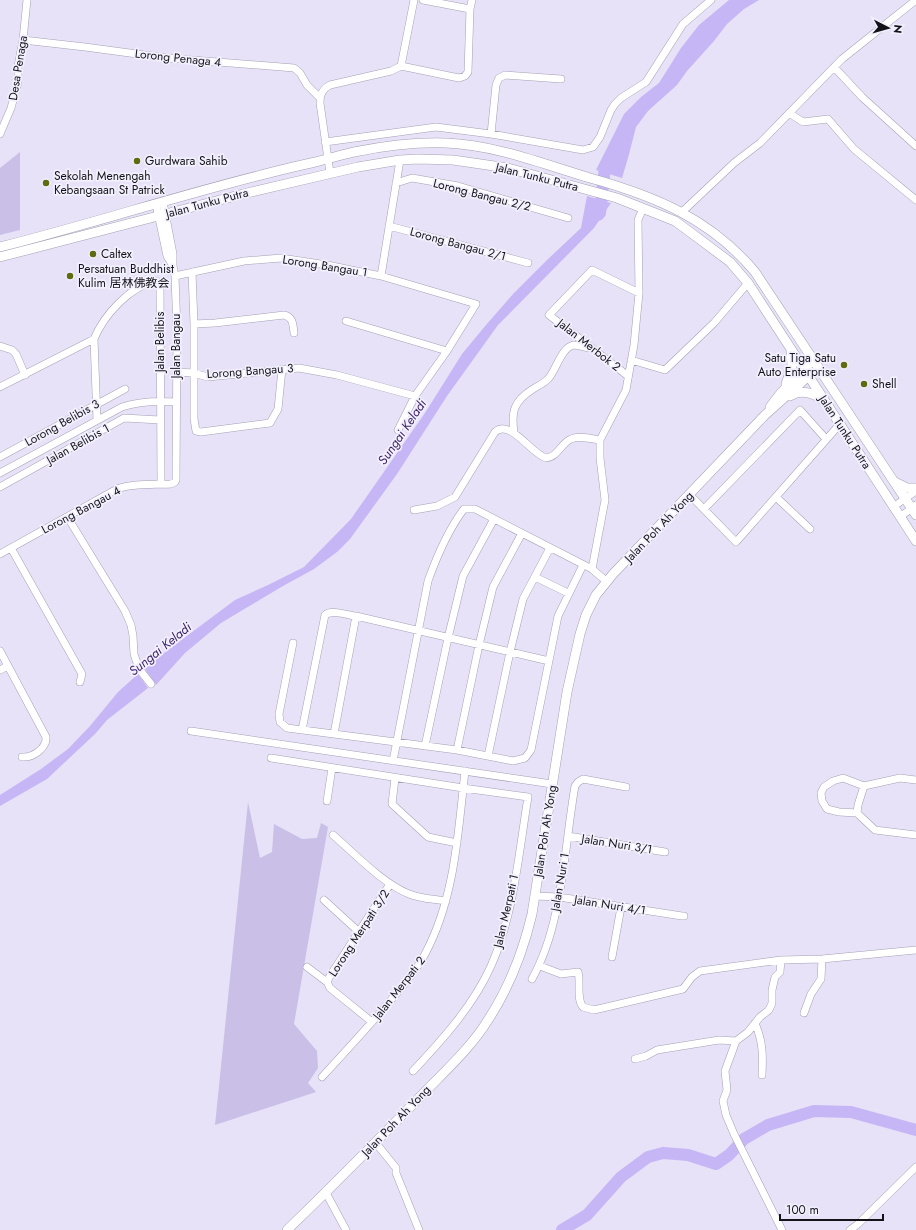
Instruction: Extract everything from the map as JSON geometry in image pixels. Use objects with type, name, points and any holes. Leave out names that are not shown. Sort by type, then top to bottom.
[{"type":"main road","name":"Jalan Tunku Putra","points":[[0,247],[264,173],[353,152],[394,145],[452,144],[485,147],[497,150],[621,186],[661,201],[682,212],[722,239],[744,258],[755,272],[905,499],[915,509]]},
{"type":"main road","name":"Jalan Tunku Putra","points":[[0,257],[243,194],[330,173],[400,160],[453,160],[476,162],[508,168],[617,198],[674,221],[730,262],[748,283],[783,335],[916,541]]},
{"type":"main road","points":[[782,396],[792,367],[791,350],[783,335]]},
{"type":"main road","name":"Jalan Poh Ah Yong","points":[[287,1230],[326,1193],[460,1056],[488,1021],[511,978],[527,938],[567,692],[580,634],[586,615],[596,595],[606,581],[765,415],[770,405],[782,396],[816,364]]},
{"type":"main road","points":[[782,396],[806,392],[817,395],[826,402]]},
{"type":"main road","points":[[890,476],[900,486],[916,490]]},
{"type":"street","name":"Desa Penaga","points":[[0,134],[3,131],[12,108],[18,82],[18,66],[23,40],[27,0]]},
{"type":"street","points":[[401,66],[414,0]]},
{"type":"street","points":[[423,0],[470,9]]},
{"type":"street","points":[[330,173],[320,98],[323,90],[330,85],[391,71],[401,66],[459,78],[465,76],[468,72],[470,9],[472,0]]},
{"type":"street","points":[[325,142],[436,127],[491,134],[583,150],[594,147],[615,104],[621,98],[646,82],[683,24],[711,0]]},
{"type":"street","points":[[682,212],[734,162],[760,143],[842,59],[916,0]]},
{"type":"street","name":"Lorong Penaga 4","points":[[23,40],[167,58],[294,68],[300,73],[307,85],[320,98]]},
{"type":"street","points":[[834,67],[862,98],[916,146]]},
{"type":"street","points":[[491,134],[496,85],[499,78],[505,75],[561,79]]},
{"type":"street","points":[[789,113],[804,122],[828,119],[854,149],[916,200]]},
{"type":"street","points":[[381,276],[400,160]]},
{"type":"street","name":"Lorong Bangau 2/2","points":[[396,184],[412,178],[458,186],[568,218]]},
{"type":"street","points":[[160,203],[165,228]]},
{"type":"street","points":[[592,569],[605,500],[600,458],[600,440],[626,390],[639,293],[638,220],[643,208]]},
{"type":"street","points":[[165,228],[172,215],[177,211]]},
{"type":"street","points":[[147,219],[165,228]]},
{"type":"street","name":"Lorong Bangau 2/1","points":[[389,226],[528,263]]},
{"type":"street","name":"Jalan Bangau","points":[[164,484],[175,482],[176,480],[177,372],[175,276],[173,266],[167,256],[165,228]]},
{"type":"street","name":"Lorong Bangau 1","points":[[175,276],[244,261],[281,258],[327,265],[381,276],[476,304],[447,351]]},
{"type":"street","name":"Jalan Merbok 2","points":[[628,376],[549,315],[592,270],[639,293]]},
{"type":"street","points":[[192,272],[196,431],[200,432],[270,423],[278,409],[282,369]]},
{"type":"street","name":"Jalan Belibis","points":[[94,339],[99,327],[125,297],[148,282],[156,281],[160,283],[160,420],[164,484]]},
{"type":"street","points":[[631,360],[665,370],[714,323],[748,283]]},
{"type":"street","points":[[194,324],[284,315],[289,316],[293,321],[294,333]]},
{"type":"street","points":[[346,321],[447,351],[415,396],[398,430]]},
{"type":"street","points":[[0,387],[94,339],[97,420]]},
{"type":"street","points":[[514,433],[513,416],[518,400],[523,395],[550,378],[563,353],[568,348],[575,345],[591,348]]},
{"type":"street","points":[[0,346],[12,350],[16,354],[25,375]]},
{"type":"street","name":"Lorong Bangau 3","points":[[177,372],[194,373],[208,377],[299,368],[337,375],[415,396]]},
{"type":"street","name":"Lorong Belibis 3","points":[[0,457],[125,389]]},
{"type":"street","points":[[0,473],[112,411],[126,405],[160,401],[176,402]]},
{"type":"street","points":[[704,509],[800,410],[826,439]]},
{"type":"street","points":[[414,510],[437,506],[455,497],[495,432],[513,416]]},
{"type":"street","name":"Jalan Belibis 1","points":[[0,487],[124,418],[160,420]]},
{"type":"street","points":[[690,495],[736,542],[840,424]]},
{"type":"street","points":[[499,429],[505,428],[514,433],[537,454],[546,458],[554,455],[570,439],[577,437],[600,440]]},
{"type":"street","name":"Lorong Bangau 4","points":[[0,554],[123,487],[143,484],[164,484]]},
{"type":"street","points":[[893,507],[916,490]]},
{"type":"street","points":[[776,496],[810,529]]},
{"type":"street","points":[[393,761],[428,581],[435,562],[456,519],[464,509],[475,509],[592,569],[606,581]]},
{"type":"street","points":[[900,517],[915,509]]},
{"type":"street","points":[[68,518],[125,611],[131,625],[134,654],[139,669],[151,684]]},
{"type":"street","points":[[426,746],[448,638],[463,576],[494,519]]},
{"type":"street","points":[[457,750],[479,645],[494,587],[522,533]]},
{"type":"street","points":[[11,548],[82,674],[80,682]]},
{"type":"street","points":[[488,756],[523,599],[550,548]]},
{"type":"street","points":[[293,643],[279,714],[280,722],[287,728],[457,750],[513,761],[525,758],[531,750],[558,616],[583,565]]},
{"type":"street","points":[[535,577],[568,593]]},
{"type":"street","points":[[302,730],[325,615],[328,613],[332,612],[356,616],[549,661]]},
{"type":"street","points":[[334,734],[356,616]]},
{"type":"street","points":[[0,651],[46,737],[45,745],[42,748],[28,757],[22,757]]},
{"type":"street","points":[[0,670],[8,666]]},
{"type":"street","points":[[191,731],[552,784]]},
{"type":"street","points":[[271,758],[463,788]]},
{"type":"street","points":[[327,801],[332,768]]},
{"type":"street","name":"Jalan Merpati 2","points":[[322,1076],[401,989],[420,963],[432,940],[442,914],[453,873],[465,771]]},
{"type":"street","points":[[395,778],[392,804],[428,837],[457,843]]},
{"type":"street","points":[[916,780],[900,778],[864,786],[843,778],[833,781],[824,787],[821,793],[822,801],[827,809],[839,812],[857,813],[875,830],[916,835]]},
{"type":"street","name":"Jalan Nuri 1","points":[[532,980],[544,955],[559,897],[575,786],[583,779],[626,787]]},
{"type":"street","points":[[857,813],[864,786]]},
{"type":"street","name":"Jalan Merpati 1","points":[[413,1071],[447,1034],[476,995],[491,967],[500,942],[507,915],[528,797],[463,788]]},
{"type":"street","points":[[333,835],[390,884],[409,894],[446,901]]},
{"type":"street","name":"Jalan Nuri 3/1","points":[[568,836],[665,852]]},
{"type":"street","name":"Lorong Merpati 3/2","points":[[327,982],[390,884]]},
{"type":"street","name":"Jalan Nuri 4/1","points":[[535,896],[559,897],[684,916]]},
{"type":"street","points":[[324,900],[358,932]]},
{"type":"street","points":[[612,957],[621,907]]},
{"type":"street","points":[[540,966],[560,974],[578,972],[580,978],[580,1004],[583,1007],[594,1010],[683,989],[692,977],[700,971],[781,960],[822,959],[916,950]]},
{"type":"street","points":[[804,1013],[811,994],[821,979],[822,959]]},
{"type":"street","points":[[781,960],[780,972],[775,977],[772,990],[772,1003],[769,1010],[748,1032],[736,1041],[725,1071],[727,1090],[723,1101],[726,1115],[734,1134],[782,1230]]},
{"type":"street","points":[[307,967],[327,982],[330,988],[372,1022]]},
{"type":"street","points":[[755,1023],[760,1035],[763,1050],[762,1075]]},
{"type":"street","points":[[635,1059],[646,1056],[657,1050],[719,1040],[736,1041]]},
{"type":"street","points":[[375,1142],[396,1168],[396,1173],[419,1230]]},
{"type":"street","points":[[850,1230],[916,1167]]},
{"type":"street","points":[[326,1193],[346,1230]]},
{"type":"shaded area","points":[[729,0],[759,0],[744,9],[727,24],[677,85],[648,111],[636,127],[622,178],[596,170],[624,114],[641,97],[659,83],[681,48],[699,25]]},
{"type":"shaded area","points":[[20,152],[20,230],[0,235],[0,168]]},
{"type":"shaded area","points":[[587,196],[611,203],[594,228],[498,325],[447,396],[397,474],[350,539],[337,552],[314,569],[221,623],[185,653],[156,685],[144,668],[235,600],[304,567],[351,519],[425,413],[462,354],[514,293],[581,228]]},
{"type":"shaded area","points":[[138,674],[148,688],[107,720],[95,734],[47,779],[0,806],[0,795],[41,769],[68,749],[90,726],[118,692]]},
{"type":"shaded area","points":[[248,802],[260,858],[272,852],[274,824],[302,839],[317,838],[321,823],[328,827],[294,1024],[317,1051],[318,1068],[308,1083],[316,1092],[215,1125]]},
{"type":"waterway","name":"Sungai Keladi","points":[[598,215],[600,213],[605,166],[611,159]]},
{"type":"waterway","points":[[562,1230],[587,1215],[621,1177],[648,1157],[663,1153],[688,1155],[716,1164],[729,1155],[744,1139],[768,1125],[814,1111],[851,1112],[916,1130]]},
{"type":"place","name":"Gurdwara Sahib","points":[[137,161]]},
{"type":"place","name":"Sekolah Menengah Kebangsaan St Patrick","points":[[46,183]]},
{"type":"place","name":"Caltex","points":[[93,254]]},
{"type":"place","name":"Persatuan Buddhist Kulim 居林佛教会","points":[[70,276]]},
{"type":"place","name":"Satu Tiga Satu Auto Enterprise","points":[[844,365]]},
{"type":"place","name":"Shell","points":[[864,384]]}]
